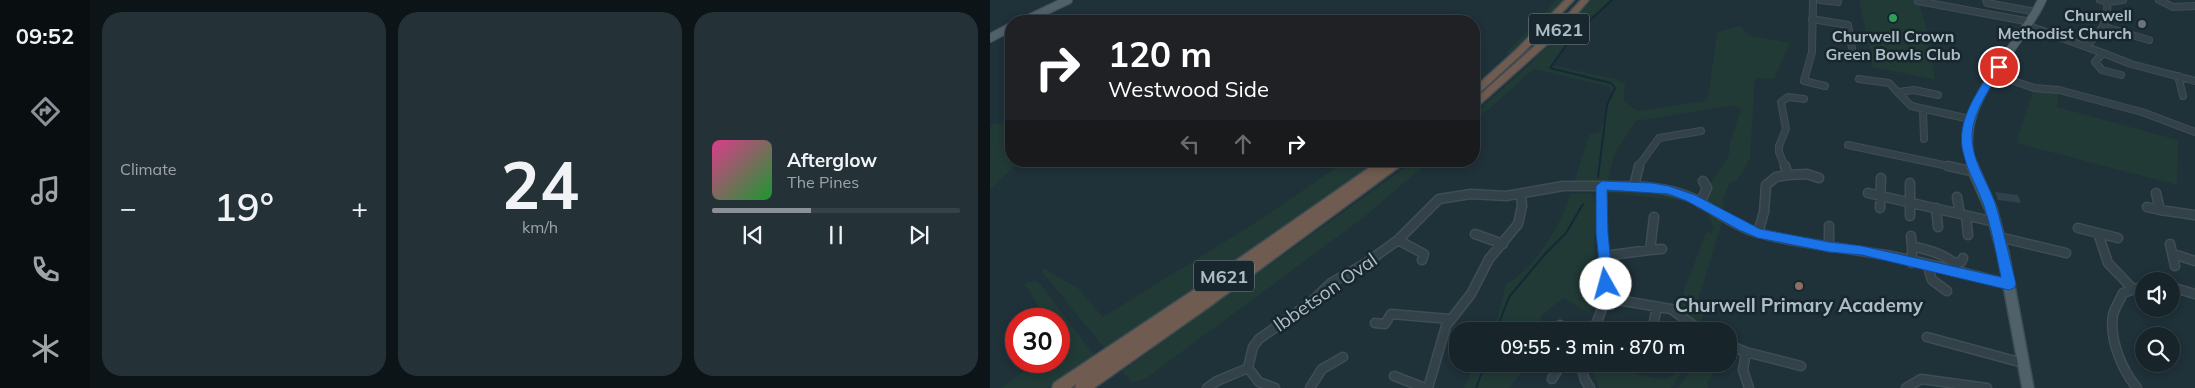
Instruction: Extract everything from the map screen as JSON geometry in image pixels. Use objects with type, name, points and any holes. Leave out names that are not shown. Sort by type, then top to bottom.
[{"type":"highway","name":"M621","points":[[1480,87],[1520,51],[1570,0]]},
{"type":"highway","name":"M621","points":[[1480,100],[1560,28],[1585,0]]},
{"type":"highway","name":"M621","points":[[1059,388],[1197,295],[1378,167]]},
{"type":"highway","name":"M621","points":[[1082,388],[1394,167]]},
{"type":"main road","points":[[1037,15],[1068,0]]},
{"type":"main road","points":[[2028,388],[1999,237],[1991,208],[1968,152],[1966,135],[1970,119],[1993,74],[2015,48],[2037,12],[2042,0]]},
{"type":"main road","points":[[990,38],[1005,30]]},
{"type":"street","points":[[1813,0],[1810,68],[1804,81],[1825,86]]},
{"type":"street","points":[[1820,0],[1838,2]]},
{"type":"street","points":[[2100,0],[2107,2],[2124,0]]},
{"type":"street","points":[[2159,0],[2173,7],[2195,6]]},
{"type":"street","points":[[1918,1],[2030,24],[2131,64],[2195,81]]},
{"type":"street","points":[[1987,1],[2008,3],[2037,12]]},
{"type":"street","points":[[2086,46],[2104,27],[2109,9],[2107,2]]},
{"type":"street","points":[[1812,19],[1846,24],[1849,27],[1852,48]]},
{"type":"street","points":[[2104,27],[2150,40]]},
{"type":"street","points":[[2097,67],[2095,62],[2103,53]]},
{"type":"street","points":[[2087,67],[2097,67],[2107,73],[2121,75]]},
{"type":"street","points":[[1810,68],[1819,70]]},
{"type":"street","points":[[1993,74],[2034,88],[2058,90],[2142,112],[2195,132]]},
{"type":"street","points":[[2178,76],[2183,96]]},
{"type":"street","points":[[1859,79],[1885,81],[1911,106],[1970,119]]},
{"type":"street","points":[[1898,92],[1914,90],[1938,95]]},
{"type":"street","points":[[1788,175],[1779,152],[1781,139],[1786,129],[1781,102],[1784,98],[1788,97],[1804,99]]},
{"type":"street","points":[[1923,110],[1924,139]]},
{"type":"street","points":[[1634,186],[1639,165],[1659,138],[1701,130]]},
{"type":"street","points":[[1848,145],[1975,172]]},
{"type":"street","points":[[1758,233],[1764,212],[1766,185],[1776,177],[1788,175],[1807,174],[1819,178]]},
{"type":"street","points":[[1880,208],[1881,178]]},
{"type":"street","points":[[1700,203],[1707,188],[1704,181]]},
{"type":"street","points":[[1910,183],[1910,216]]},
{"type":"street","points":[[1440,189],[1439,199],[1470,194],[1506,196],[1563,186],[1634,186],[1669,190],[1700,203],[1743,227],[1758,233],[1829,247],[1862,250],[1928,267],[2009,284]]},
{"type":"street","points":[[1597,322],[1606,298],[1602,186]]},
{"type":"street","points":[[1868,192],[1995,222]]},
{"type":"street","points":[[2156,193],[2160,210]]},
{"type":"street","points":[[1394,376],[1427,388],[1437,363],[1439,345],[1450,319],[1476,289],[1489,259],[1503,244],[1522,217],[1521,194]]},
{"type":"street","points":[[1957,197],[1968,235]]},
{"type":"street","name":"Ibbetson Oval","points":[[1248,368],[1253,347],[1259,339],[1310,303],[1331,283],[1366,263],[1398,240],[1439,199]]},
{"type":"street","points":[[2147,207],[2195,215]]},
{"type":"street","points":[[1936,208],[1938,227]]},
{"type":"street","points":[[1650,250],[1654,217]]},
{"type":"street","points":[[1829,226],[1829,247]]},
{"type":"street","points":[[2078,228],[2118,238]]},
{"type":"street","points":[[2098,233],[2108,263],[2132,288]]},
{"type":"street","points":[[1475,234],[1503,244]]},
{"type":"street","points":[[1911,236],[1912,263]]},
{"type":"street","points":[[1999,237],[2066,253]]},
{"type":"street","points":[[1398,240],[1424,254],[1422,260]]},
{"type":"street","points":[[2170,244],[2176,266]]},
{"type":"street","points":[[1912,246],[1944,256],[1949,261],[1955,263],[1961,262],[1963,258]]},
{"type":"street","points":[[1603,256],[1662,249]]},
{"type":"street","points":[[2173,254],[2195,261]]},
{"type":"street","points":[[1928,267],[1932,280],[1947,291]]},
{"type":"street","points":[[2135,288],[2123,292],[2113,316],[2118,352],[2131,382],[2137,388]]},
{"type":"street","points":[[2180,290],[2195,294]]},
{"type":"street","points":[[1606,298],[1671,309],[1689,322]]},
{"type":"street","points":[[1654,322],[1657,308]]},
{"type":"street","points":[[1375,323],[1385,324],[1391,314],[1450,319]]},
{"type":"street","points":[[1927,337],[2023,362]]},
{"type":"street","points":[[1737,348],[1801,366]]},
{"type":"street","points":[[1746,352],[1743,370],[1749,388]]},
{"type":"street","points":[[1310,388],[1322,369],[1343,357]]},
{"type":"street","points":[[1207,388],[1217,381],[1248,368],[1259,382],[1275,388]]},
{"type":"street","points":[[1552,379],[1556,372]]},
{"type":"street","points":[[1582,372],[1590,388]]},
{"type":"street","points":[[1906,388],[1921,378],[1987,388]]},
{"type":"green space","points":[[1556,0],[1566,0],[1511,55],[1506,53]]},
{"type":"green space","points":[[1592,0],[1610,0],[1574,33],[1551,65],[1615,79],[1625,84],[1624,101],[1637,111],[1705,101],[1708,98],[1717,32],[1741,26],[1748,35],[1790,43],[1774,79],[1755,78],[1750,159],[1737,180],[1729,184],[1723,200],[1723,208],[1705,198],[1709,185],[1729,156],[1730,142],[1741,110],[1735,105],[1636,121],[1614,155],[1608,181],[1574,182],[1589,135],[1600,132],[1612,91],[1609,87],[1534,69],[1480,117],[1480,109],[1528,66]]},
{"type":"green space","points":[[1859,0],[1918,0],[1927,30],[1935,80],[1873,67]]},
{"type":"green space","points":[[2034,88],[2059,90],[2057,107],[2178,140],[2177,185],[2016,143]]},
{"type":"green space","points":[[1005,123],[1005,167],[1014,167],[990,190],[990,127],[993,124]]},
{"type":"green space","points":[[1337,167],[1369,167],[1105,349],[1042,272],[1044,268],[1079,289],[1103,317],[1261,219]]},
{"type":"green space","points":[[1406,167],[1423,167],[1363,218],[1145,379],[1132,383],[1122,371]]},
{"type":"green space","points":[[1611,189],[1659,192],[1687,201],[1608,193]]},
{"type":"green space","points":[[1592,193],[1596,207],[1594,246],[1597,299],[1589,313],[1563,298],[1541,316],[1539,322],[1496,322],[1506,284],[1527,268],[1546,245],[1560,219],[1570,194]]},
{"type":"green space","points":[[1708,214],[1722,222],[1696,307],[1705,310],[1701,322],[1695,322],[1678,307],[1706,232],[1712,233],[1713,227]]},
{"type":"green space","points":[[1036,281],[1041,285],[1058,308],[1039,308],[1024,285],[1028,282]]},
{"type":"green space","points":[[1070,323],[1095,356],[1048,388],[1001,388],[1021,373],[1070,373]]},
{"type":"green space","points":[[1471,372],[1522,372],[1509,388],[1464,388]]},
{"type":"green space","points":[[1592,372],[1635,372],[1636,374],[1662,379],[1672,376],[1676,372],[1682,372],[1671,388],[1599,388]]},
{"type":"green space","points":[[1689,372],[1711,372],[1712,377],[1707,382],[1708,388],[1678,388]]},
{"type":"building","points":[[1995,192],[2018,195],[2021,203],[1998,200]]},
{"type":"waterway","points":[[1598,177],[1607,105],[1615,88],[1611,83],[1550,68],[1572,37],[1612,0]]},
{"type":"waterway","points":[[1499,322],[1509,297],[1545,254],[1566,233],[1583,204]]},
{"type":"waterway","points":[[1476,388],[1482,372]]},
{"type":"place","name":"Churwell Crown Green Bowls Club","points":[[1893,18]]},
{"type":"place","name":"Churwell Methodist Church","points":[[2142,24]]},
{"type":"place","name":"Churwell Primary Academy","points":[[1799,286]]},
{"type":"route","points":[[1606,284],[1602,233],[1602,186],[1652,187],[1669,190],[1691,198],[1743,227],[1758,233],[1829,247],[1862,250],[1928,267],[2009,284],[1991,208],[1968,152],[1966,135],[1970,119],[1981,95],[1988,81],[1999,67]]}]
